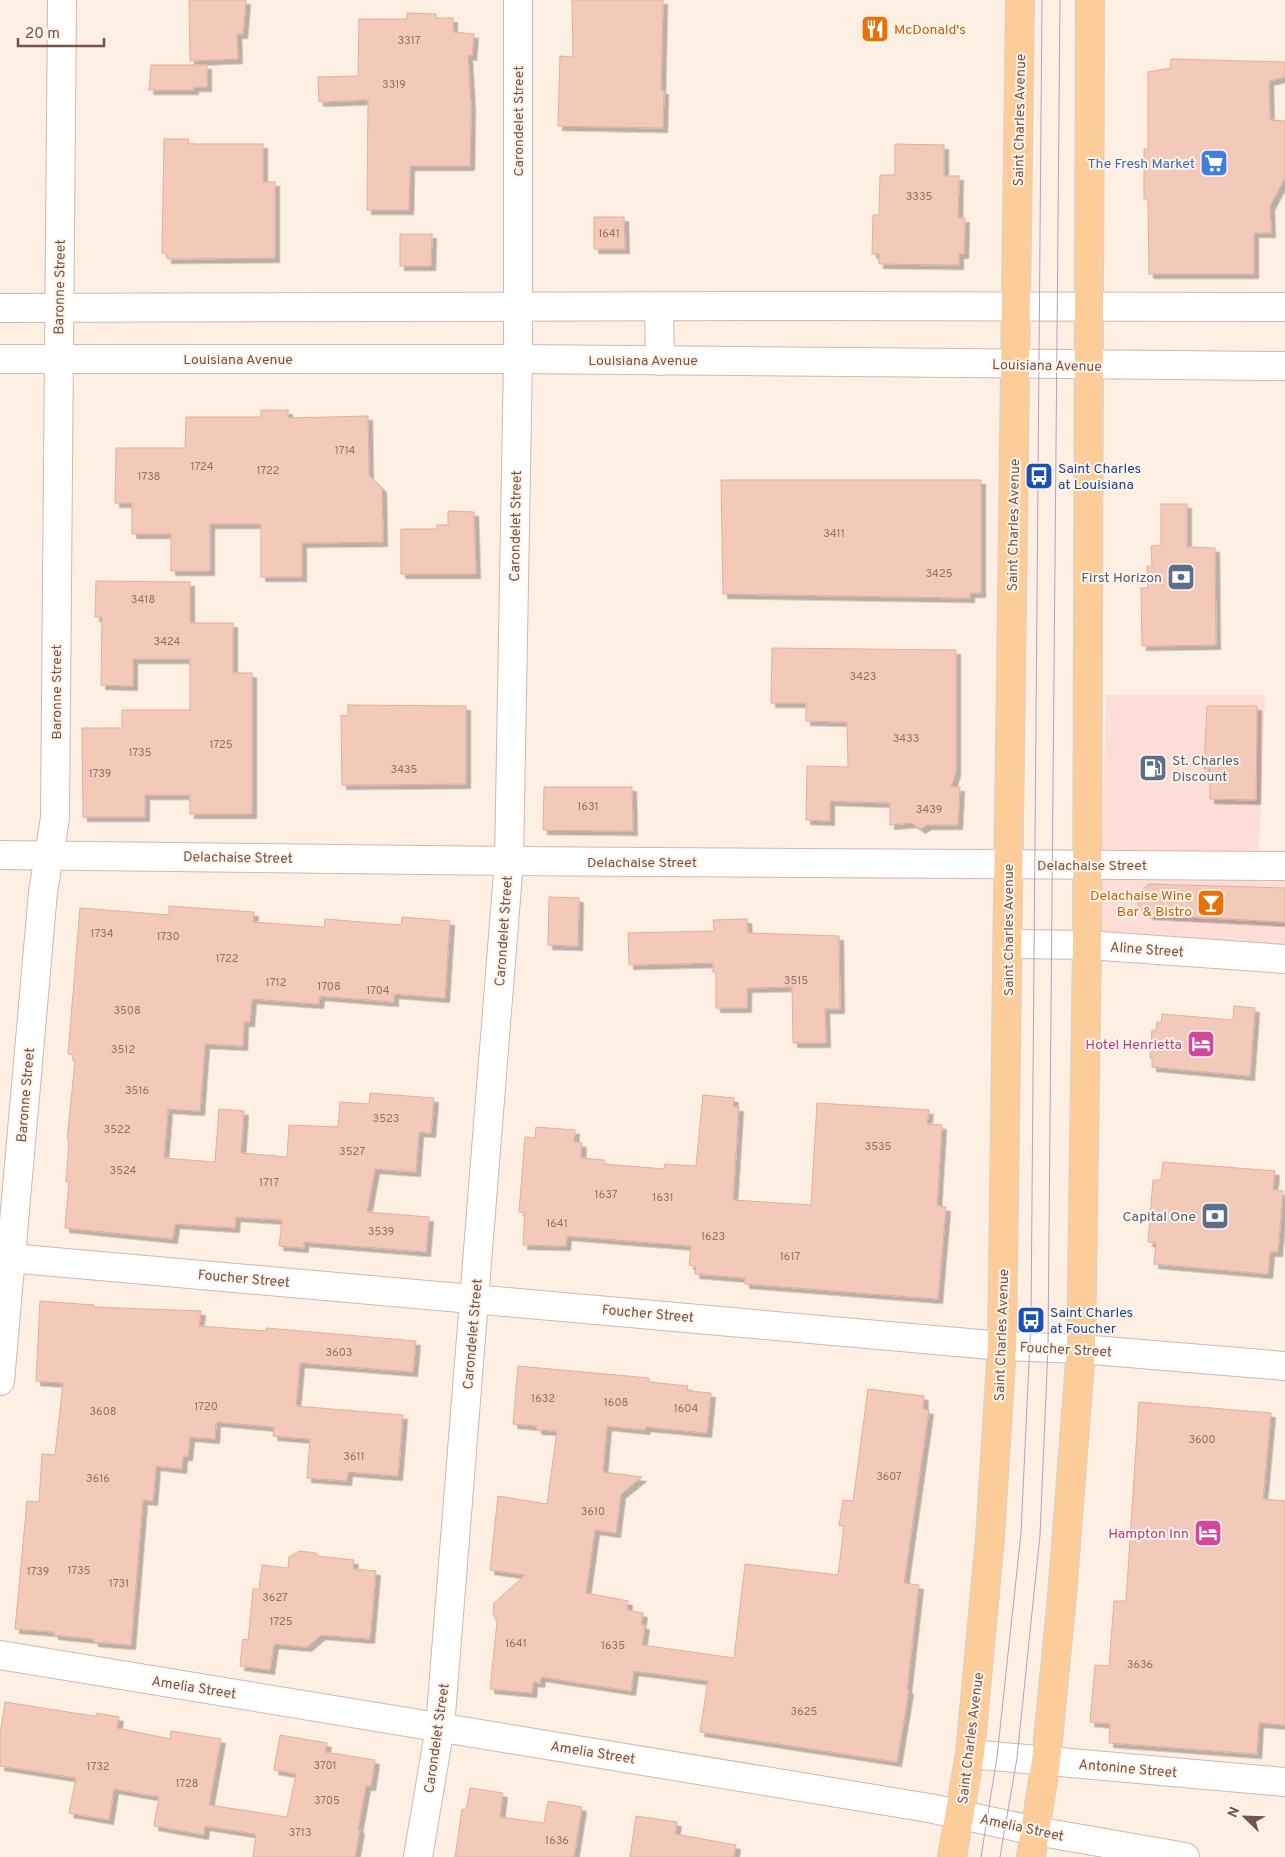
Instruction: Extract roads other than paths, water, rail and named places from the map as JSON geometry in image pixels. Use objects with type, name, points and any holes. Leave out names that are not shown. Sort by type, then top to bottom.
[{"type":"main road","name":"Saint Charles Avenue","points":[[952,1857],[970,1754],[990,1538],[1002,1346],[1009,944],[1008,865],[1020,0]]},
{"type":"main road","points":[[1034,1844],[1046,1760],[1062,1596],[1081,1349],[1087,945],[1091,306],[1090,0]]},
{"type":"street","name":"Baronne Street","points":[[0,1381],[43,892],[54,818],[62,0]]},
{"type":"street","name":"Carondelet Street","points":[[418,1857],[440,1727],[476,1298],[509,861],[518,359],[518,0]]},
{"type":"street","points":[[659,307],[660,360]]},
{"type":"street","points":[[0,308],[1285,307]]},
{"type":"street","name":"Louisiana Avenue","points":[[0,359],[518,359],[1090,366],[1285,366]]},
{"type":"street","name":"Delachaise Street","points":[[0,855],[1087,866],[1285,866]]},
{"type":"street","name":"Aline Street","points":[[1009,944],[1087,945],[1285,959]]},
{"type":"street","name":"Foucher Street","points":[[10,1258],[1002,1346],[1081,1349],[1285,1366]]},
{"type":"street","name":"Amelia Street","points":[[0,1655],[961,1813],[1034,1844],[1185,1857]]},
{"type":"street","name":"Antonine Street","points":[[970,1754],[1285,1782]]},
{"type":"tram line","points":[[981,1857],[997,1757],[1021,1533],[1031,1320],[1042,0]]},
{"type":"tram line","points":[[1000,1857],[1017,1758],[1040,1535],[1048,1347],[1060,0]]},
{"type":"place","name":"McDonald's","points":[[875,29]]},
{"type":"place","name":"The Fresh Market","points":[[1214,163]]},
{"type":"place","name":"Saint Charles at Louisiana","points":[[1039,476]]},
{"type":"place","name":"First Horizon","points":[[1181,577]]},
{"type":"place","name":"St. Charles Discount","points":[[1153,768]]},
{"type":"place","name":"Delachaise Wine Bar & Bistro","points":[[1211,903]]},
{"type":"place","name":"Hotel Henrietta","points":[[1201,1044]]},
{"type":"place","name":"Capital One","points":[[1215,1216]]},
{"type":"place","name":"Saint Charles at Foucher","points":[[1031,1320]]},
{"type":"place","name":"Hampton Inn","points":[[1208,1533]]}]
